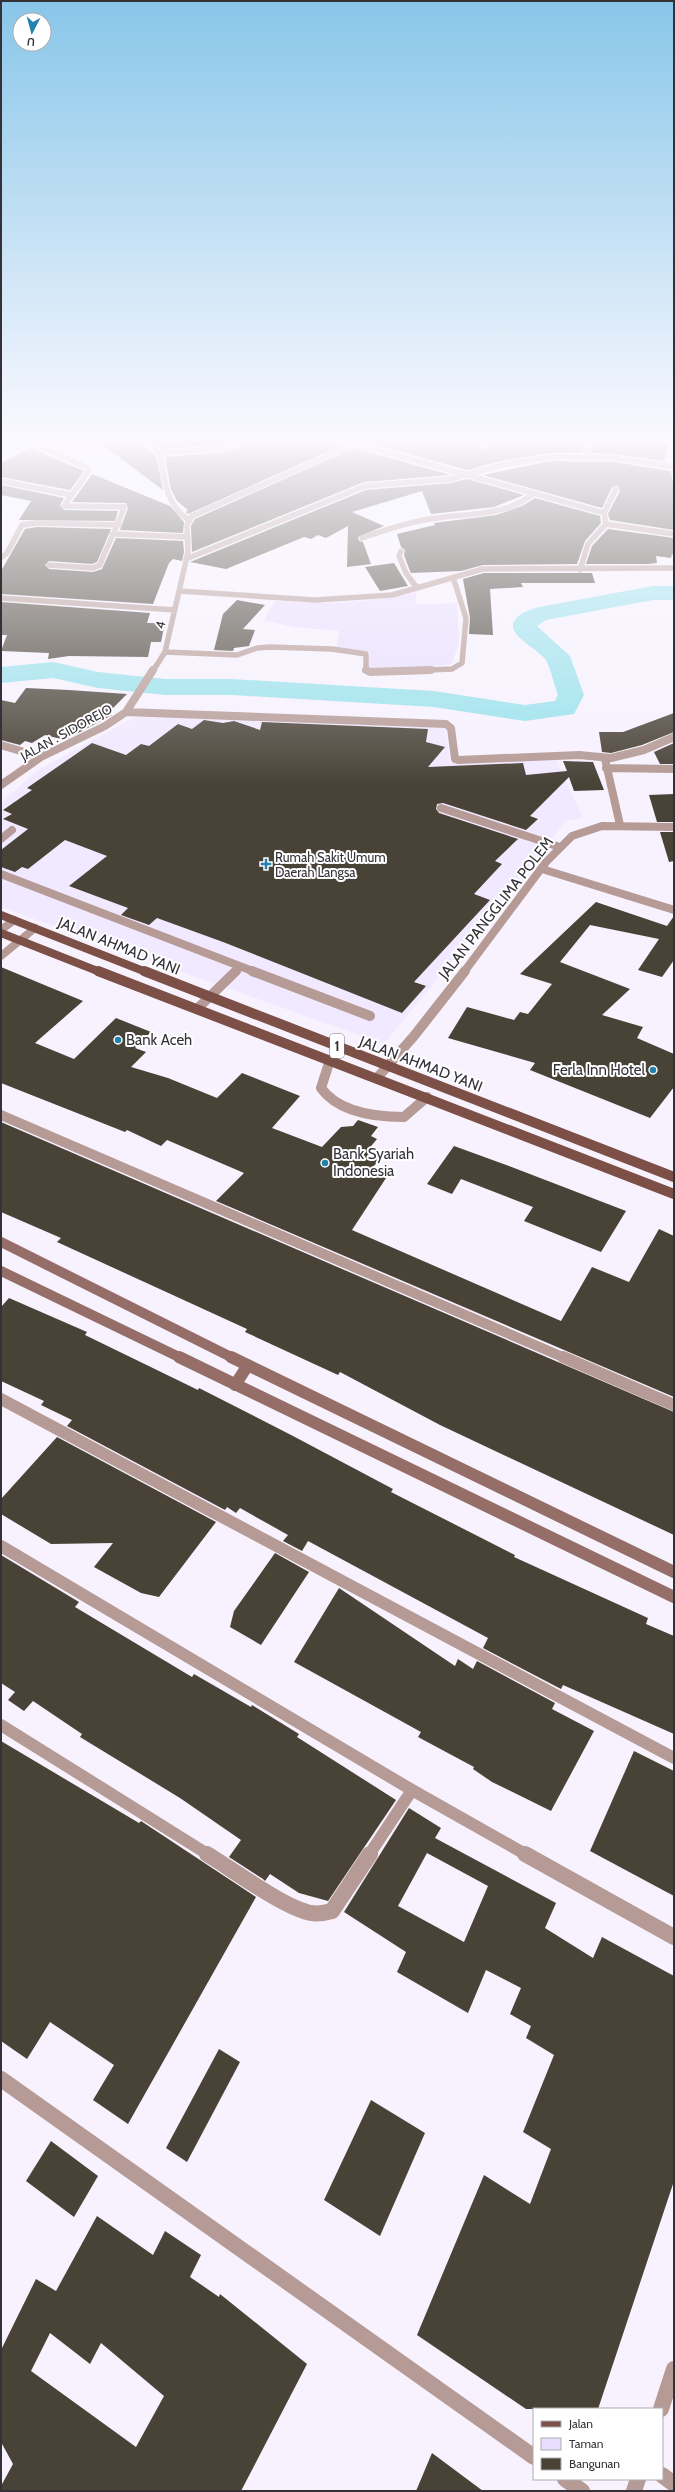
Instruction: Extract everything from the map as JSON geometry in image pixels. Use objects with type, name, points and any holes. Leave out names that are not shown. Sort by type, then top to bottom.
[{"type":"main road","name":"JALAN AHMAD YANI","points":[[1,915],[210,998],[674,1177]]},
{"type":"main road","name":"1","points":[[1,932],[674,1194]]},
{"type":"main road","points":[[1,1242],[248,1365],[674,1572]]},
{"type":"main road","points":[[1,1271],[674,1597]]},
{"type":"main road","points":[[235,1384],[248,1365]]},
{"type":"street","points":[[49,565],[97,567],[100,566],[105,552]]},
{"type":"street","name":"4","points":[[138,694],[164,652],[175,610],[187,552]]},
{"type":"street","points":[[186,559],[202,552]]},
{"type":"street","points":[[400,552],[399,556],[406,573],[417,588]]},
{"type":"street","points":[[580,570],[584,552]]},
{"type":"street","points":[[179,591],[315,600],[375,597],[417,588],[473,570],[494,568],[580,570],[674,568]]},
{"type":"street","points":[[164,652],[232,655],[262,647],[332,649],[366,654],[366,669],[370,672],[452,668],[462,663],[466,618],[453,577]]},
{"type":"street","points":[[1,598],[175,610]]},
{"type":"street","name":"JALAN . SIDOREJO","points":[[1,785],[41,757],[105,726],[126,712],[138,694]]},
{"type":"street","points":[[126,712],[437,723],[451,728],[455,759],[458,760],[579,755],[606,763],[674,769]]},
{"type":"street","points":[[606,763],[644,750],[674,737]]},
{"type":"street","points":[[606,763],[674,744]]},
{"type":"street","points":[[1,745],[41,757]]},
{"type":"street","points":[[606,763],[620,825]]},
{"type":"street","points":[[440,808],[560,847]]},
{"type":"street","name":"JALAN PANGGLIMA POLEM","points":[[377,1078],[560,847],[580,831],[620,825],[674,827]]},
{"type":"street","points":[[1,839],[12,830]]},
{"type":"street","points":[[542,869],[674,910]]},
{"type":"street","points":[[1,874],[370,1016]]},
{"type":"street","points":[[1,932],[14,920]]},
{"type":"street","points":[[1,956],[35,928]]},
{"type":"street","points":[[197,1008],[210,998],[240,967]]},
{"type":"street","points":[[330,1060],[321,1088],[324,1095],[338,1104],[374,1117],[404,1117],[427,1097]]},
{"type":"street","points":[[1,1115],[674,1405]]},
{"type":"street","points":[[1,1399],[674,1758]]},
{"type":"street","points":[[1,1546],[412,1790],[674,1937]]},
{"type":"street","points":[[1,1725],[288,1904],[307,1913],[322,1914],[332,1911],[412,1790]]},
{"type":"street","points":[[1,2079],[533,2456]]},
{"type":"street","points":[[661,2408],[674,2369]]},
{"type":"street","points":[[663,2476],[674,2484]]},
{"type":"street","points":[[566,2480],[582,2491]]},
{"type":"street","points":[[634,2491],[638,2480]]},
{"type":"shaded area","name":"Rumah Sakit Umum Daerah Langsa","points":[[137,716],[442,726],[446,730],[450,763],[555,758],[583,818],[566,821],[384,1044],[1,907],[1,803],[38,770]]},
{"type":"green space","points":[[416,592],[416,604],[457,603],[459,642],[452,664],[397,670],[368,670],[370,652],[336,649],[339,631],[294,627],[264,620],[275,601],[329,603],[364,601]]},
{"type":"building","points":[[12,552],[101,552],[97,562],[92,564],[49,561],[45,565],[49,569],[93,572],[102,569],[110,552],[184,552],[182,561],[173,559],[169,563],[153,604],[1,594],[1,571]]},
{"type":"building","points":[[214,552],[267,552],[226,569],[190,562]]},
{"type":"building","points":[[347,552],[367,552],[371,564],[347,567]]},
{"type":"building","points":[[405,552],[581,552],[577,564],[483,565],[461,571],[411,573],[404,555]]},
{"type":"building","points":[[590,552],[674,552],[674,555],[672,554],[671,558],[656,556],[657,563],[586,564]]},
{"type":"building","points":[[394,563],[408,586],[380,591],[365,567]]},
{"type":"building","points":[[484,573],[592,573],[595,583],[521,583],[523,587],[490,589],[493,635],[469,634],[470,618],[463,579]]},
{"type":"building","points":[[237,600],[265,605],[243,629],[255,630],[249,646],[234,648],[233,651],[214,650],[223,614]]},
{"type":"building","points":[[1,602],[150,613],[147,623],[165,623],[161,642],[151,642],[148,657],[69,656],[48,659],[49,653],[1,651],[7,635],[1,635]]},
{"type":"building","points":[[26,688],[127,694],[107,714],[112,715],[65,740],[45,735],[32,743],[25,741],[20,745],[1,740],[1,700],[15,703]]},
{"type":"building","points":[[674,713],[674,732],[642,745],[611,753],[602,752],[599,732],[623,732]]},
{"type":"building","name":"Rumah Sakit Umum Daerah Langsa","points":[[204,720],[223,723],[234,721],[260,730],[262,722],[428,729],[426,742],[445,747],[428,767],[523,763],[526,775],[567,771],[563,761],[593,762],[604,790],[574,791],[569,777],[530,816],[538,819],[526,830],[443,803],[437,804],[436,809],[439,813],[518,839],[495,861],[502,864],[474,894],[490,900],[414,982],[426,986],[402,1013],[223,942],[157,918],[149,925],[121,915],[128,908],[69,886],[107,856],[65,840],[28,869],[22,867],[15,872],[1,867],[1,850],[28,829],[3,819],[12,814],[3,810],[32,790],[27,788],[92,743],[126,755],[141,744],[149,746],[178,724],[192,729]]},
{"type":"building","points":[[674,743],[674,764],[660,764],[654,752]]},
{"type":"building","points":[[674,794],[674,822],[657,822],[649,795]]},
{"type":"building","points":[[660,832],[674,832],[674,861],[669,862]]},
{"type":"building","points":[[596,902],[667,926],[674,916],[674,960],[662,977],[638,970],[659,939],[590,925],[560,962],[630,989],[602,1015],[643,1027],[637,1038],[674,1054],[674,1087],[650,1118],[530,1070],[535,1063],[448,1038],[467,1007],[514,1020],[520,1012],[528,1014],[552,984],[520,974]]},
{"type":"building","points":[[1,967],[83,1001],[35,1043],[74,1059],[116,1018],[151,1032],[135,1048],[146,1052],[131,1067],[168,1078],[217,1098],[242,1073],[300,1096],[272,1128],[322,1147],[341,1127],[353,1126],[358,1120],[378,1127],[371,1136],[377,1139],[367,1151],[381,1158],[372,1168],[388,1175],[352,1230],[561,1321],[592,1267],[629,1282],[659,1229],[674,1236],[674,1397],[216,1201],[244,1173],[167,1140],[161,1146],[127,1130],[125,1132],[1,1083]]},
{"type":"building","points":[[1,1122],[674,1412],[674,1535],[440,1425],[340,1372],[338,1375],[245,1332],[247,1329],[57,1242],[61,1238],[1,1212]]},
{"type":"building","points":[[454,1146],[626,1211],[601,1252],[524,1221],[533,1207],[461,1179],[452,1194],[427,1184]]},
{"type":"building","points":[[9,1298],[87,1332],[85,1335],[198,1390],[199,1388],[293,1436],[393,1489],[391,1492],[515,1555],[514,1557],[648,1618],[646,1624],[674,1636],[674,1734],[563,1685],[561,1689],[483,1648],[488,1638],[308,1541],[302,1551],[283,1541],[288,1535],[240,1508],[236,1513],[227,1507],[225,1510],[67,1426],[72,1420],[41,1405],[44,1401],[1,1381],[1,1307]]},
{"type":"building","points":[[57,1437],[216,1522],[159,1597],[141,1593],[94,1567],[113,1543],[51,1544],[1,1514],[1,1499]]},
{"type":"building","points":[[275,1553],[309,1572],[261,1645],[230,1627],[234,1611]]},
{"type":"building","points":[[1,1555],[79,1602],[75,1607],[192,1677],[194,1674],[251,1707],[252,1705],[299,1734],[297,1737],[396,1800],[328,1901],[299,1893],[270,1874],[265,1881],[229,1857],[241,1840],[180,1798],[80,1737],[82,1734],[33,1701],[24,1711],[8,1700],[15,1692],[1,1683]]},
{"type":"building","points":[[339,1588],[455,1666],[458,1659],[473,1669],[477,1661],[555,1703],[552,1709],[594,1731],[551,1811],[492,1782],[473,1769],[474,1767],[418,1737],[421,1732],[294,1662]]},
{"type":"building","points":[[1,1741],[139,1823],[141,1821],[256,1897],[128,2124],[93,2100],[114,2065],[50,2022],[27,2059],[1,2041]]},
{"type":"building","points":[[634,1751],[674,1771],[674,1896],[590,1851]]},
{"type":"building","points":[[409,1808],[441,1828],[435,1838],[556,1903],[545,1928],[593,1958],[602,1937],[674,1976],[674,2181],[598,2408],[526,2409],[417,2335],[484,2175],[530,2204],[551,2149],[523,2132],[554,2055],[526,2038],[531,2026],[510,2014],[521,1988],[486,1970],[468,2013],[397,1972],[406,1952],[344,1912]],"holes":[[[427,1853],[488,1886],[464,1942],[398,1906]]]},
{"type":"building","points":[[219,2049],[240,2062],[187,2162],[166,2148]]},
{"type":"building","points":[[371,2100],[425,2133],[380,2236],[324,2200]]},
{"type":"building","points":[[51,2141],[98,2176],[74,2217],[26,2181]]},
{"type":"building","points":[[97,2216],[153,2255],[165,2231],[201,2255],[190,2277],[219,2297],[220,2294],[307,2364],[241,2491],[1,2491],[1,2486],[13,2464],[1,2442],[1,2350],[36,2279],[56,2291]],"holes":[[[50,2333],[90,2364],[101,2343],[164,2396],[136,2447],[31,2371]]]},
{"type":"building","points":[[432,2453],[483,2491],[416,2491]]},
{"type":"waterway","points":[[1,675],[53,670],[98,680],[165,687],[231,687],[434,699],[525,713],[565,708],[571,695],[557,656],[525,629],[525,623],[539,614],[653,593],[674,593]]},
{"type":"place","name":"Rumah Sakit Umum Daerah Langsa","points":[[266,864]]},
{"type":"place","name":"Bank Aceh","points":[[118,1040]]},
{"type":"place","name":"Ferla Inn Hotel","points":[[653,1070]]},
{"type":"place","name":"Bank Syariah Indonesia","points":[[325,1163]]}]
